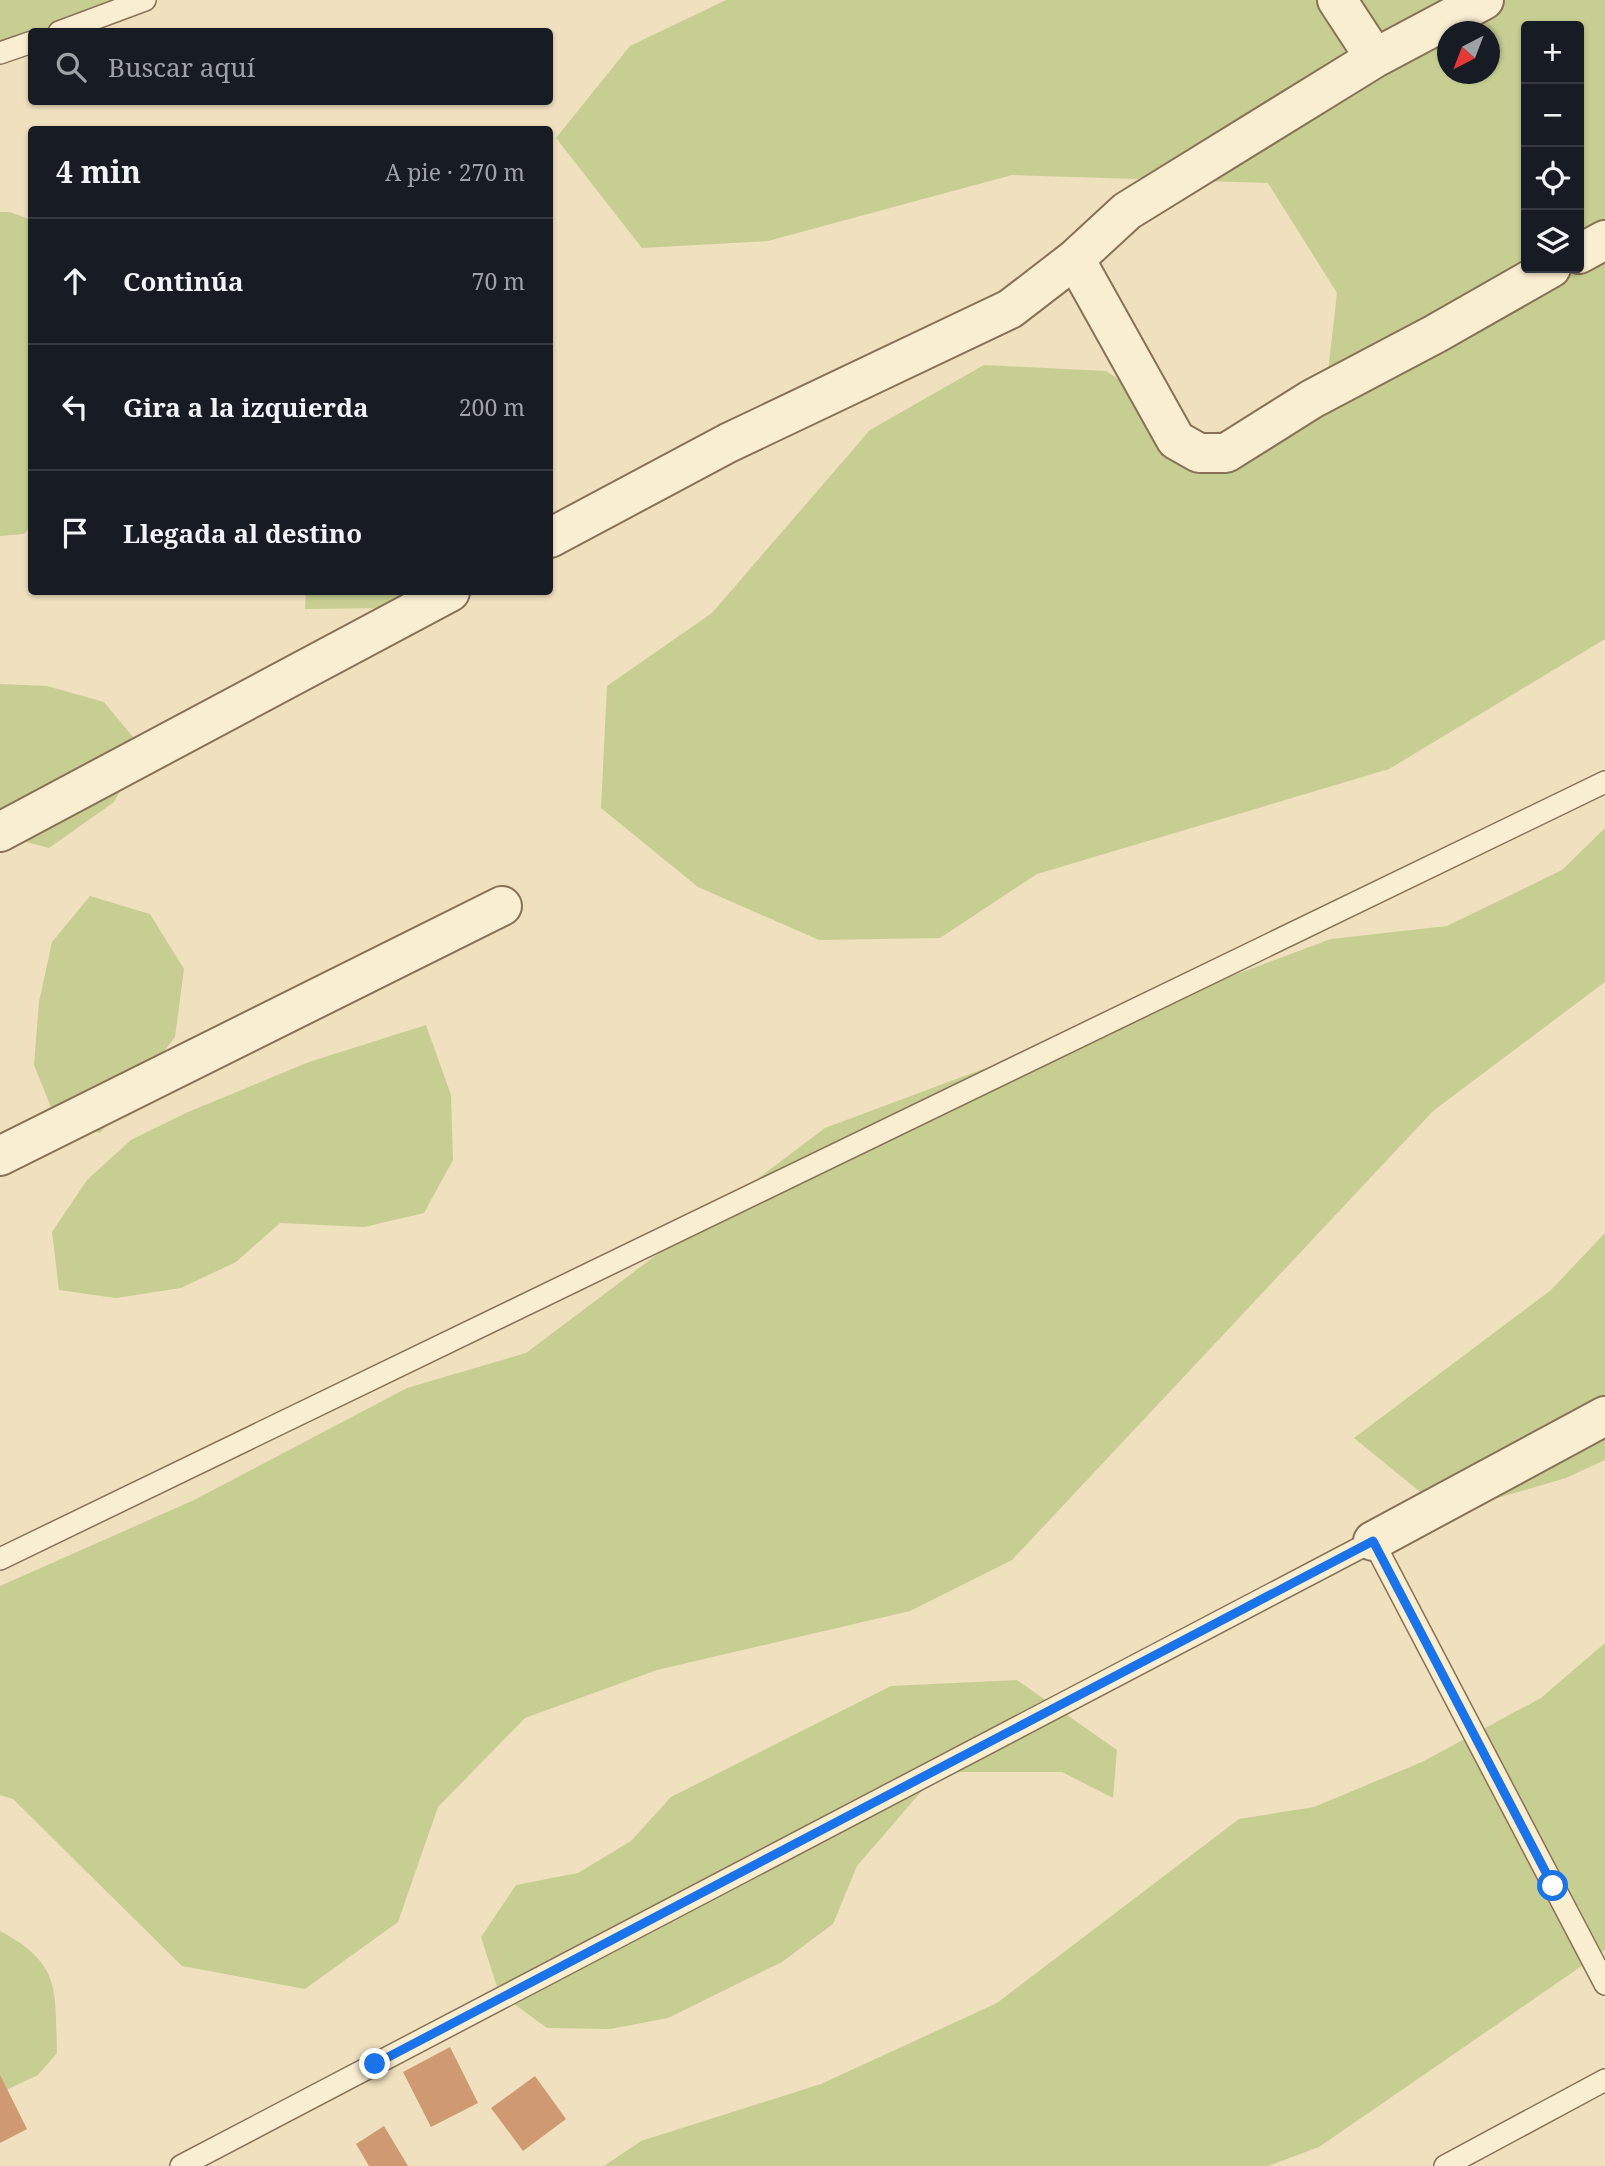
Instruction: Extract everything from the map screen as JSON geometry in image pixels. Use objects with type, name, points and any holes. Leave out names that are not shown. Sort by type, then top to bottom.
[{"type":"street","points":[[1337,0],[1375,58]]},
{"type":"street","points":[[553,536],[728,443],[1010,309],[1075,259],[1127,211],[1375,58],[1484,0]]},
{"type":"street","points":[[1584,251],[1605,240]]},
{"type":"street","points":[[1075,259],[1176,440],[1199,453],[1226,453],[1312,398],[1435,334],[1542,273]]},
{"type":"street","points":[[0,832],[444,595]]},
{"type":"street","points":[[0,1156],[502,906]]},
{"type":"street","points":[[1373,1541],[1605,1416]]},
{"type":"lane","points":[[70,28],[145,0]]},
{"type":"lane","points":[[0,53],[28,43]]},
{"type":"lane","points":[[0,1559],[1605,782]]},
{"type":"lane","points":[[181,2166],[1373,1541],[1605,1984]]},
{"type":"lane","points":[[1445,2166],[1605,2080]]},
{"type":"green space","points":[[0,0],[154,0],[74,28],[28,28],[28,44],[0,54]]},
{"type":"green space","points":[[726,0],[1605,0],[1605,639],[1389,769],[1037,874],[940,938],[819,940],[698,887],[601,808],[607,686],[712,613],[870,430],[984,365],[1106,371],[1202,434],[1323,415],[1337,293],[1268,183],[1012,175],[768,241],[642,248],[556,138],[630,46]]},
{"type":"green space","points":[[0,212],[10,212],[28,219],[28,530],[24,534],[0,536]]},
{"type":"green space","points":[[306,595],[408,595],[397,608],[305,609]]},
{"type":"green space","points":[[0,684],[47,686],[104,702],[143,749],[114,802],[49,848],[0,835]]},
{"type":"green space","points":[[1605,828],[1605,982],[1433,1111],[1012,1560],[910,1611],[657,1670],[525,1718],[438,1807],[398,1922],[305,1989],[182,1966],[13,1799],[0,1795],[0,1586],[194,1500],[407,1388],[526,1353],[825,1128],[1331,939],[1447,926],[1562,870]]},
{"type":"green space","points":[[90,896],[150,914],[184,969],[175,1037],[100,1133],[55,1117],[34,1065],[39,1002],[52,942]]},
{"type":"green space","points":[[426,1025],[451,1095],[453,1160],[424,1213],[364,1227],[280,1223],[236,1262],[181,1288],[116,1298],[59,1290],[52,1232],[87,1180],[131,1140],[188,1112],[309,1062]]},
{"type":"green space","points":[[1605,1233],[1605,1460],[1566,1478],[1446,1513],[1354,1438],[1551,1290]]},
{"type":"green space","points":[[1605,1643],[1605,1950],[1319,2147],[1268,2166],[604,2166],[641,2141],[821,2084],[997,2003],[1239,1819],[1314,1807],[1422,1762],[1541,1698]]},
{"type":"green space","points":[[1017,1680],[1117,1750],[1113,1798],[1062,1772],[938,1772],[857,1866],[833,1924],[782,1962],[668,2018],[610,2029],[547,2028],[499,1993],[481,1937],[516,1885],[578,1873],[631,1841],[671,1797],[891,1686]]},
{"type":"green space","points":[[0,1931],[35,1955],[45,1967],[54,1995],[57,2053],[38,2075],[0,2093]]},
{"type":"building","points":[[450,2047],[478,2103],[431,2127],[403,2072]]},
{"type":"building","points":[[0,2075],[27,2129],[0,2143]]},
{"type":"building","points":[[535,2076],[566,2119],[523,2151],[491,2108]]},
{"type":"building","points":[[384,2126],[408,2166],[369,2166],[356,2144]]},
{"type":"route","points":[[375,2064],[1373,1541],[1553,1886]]}]
